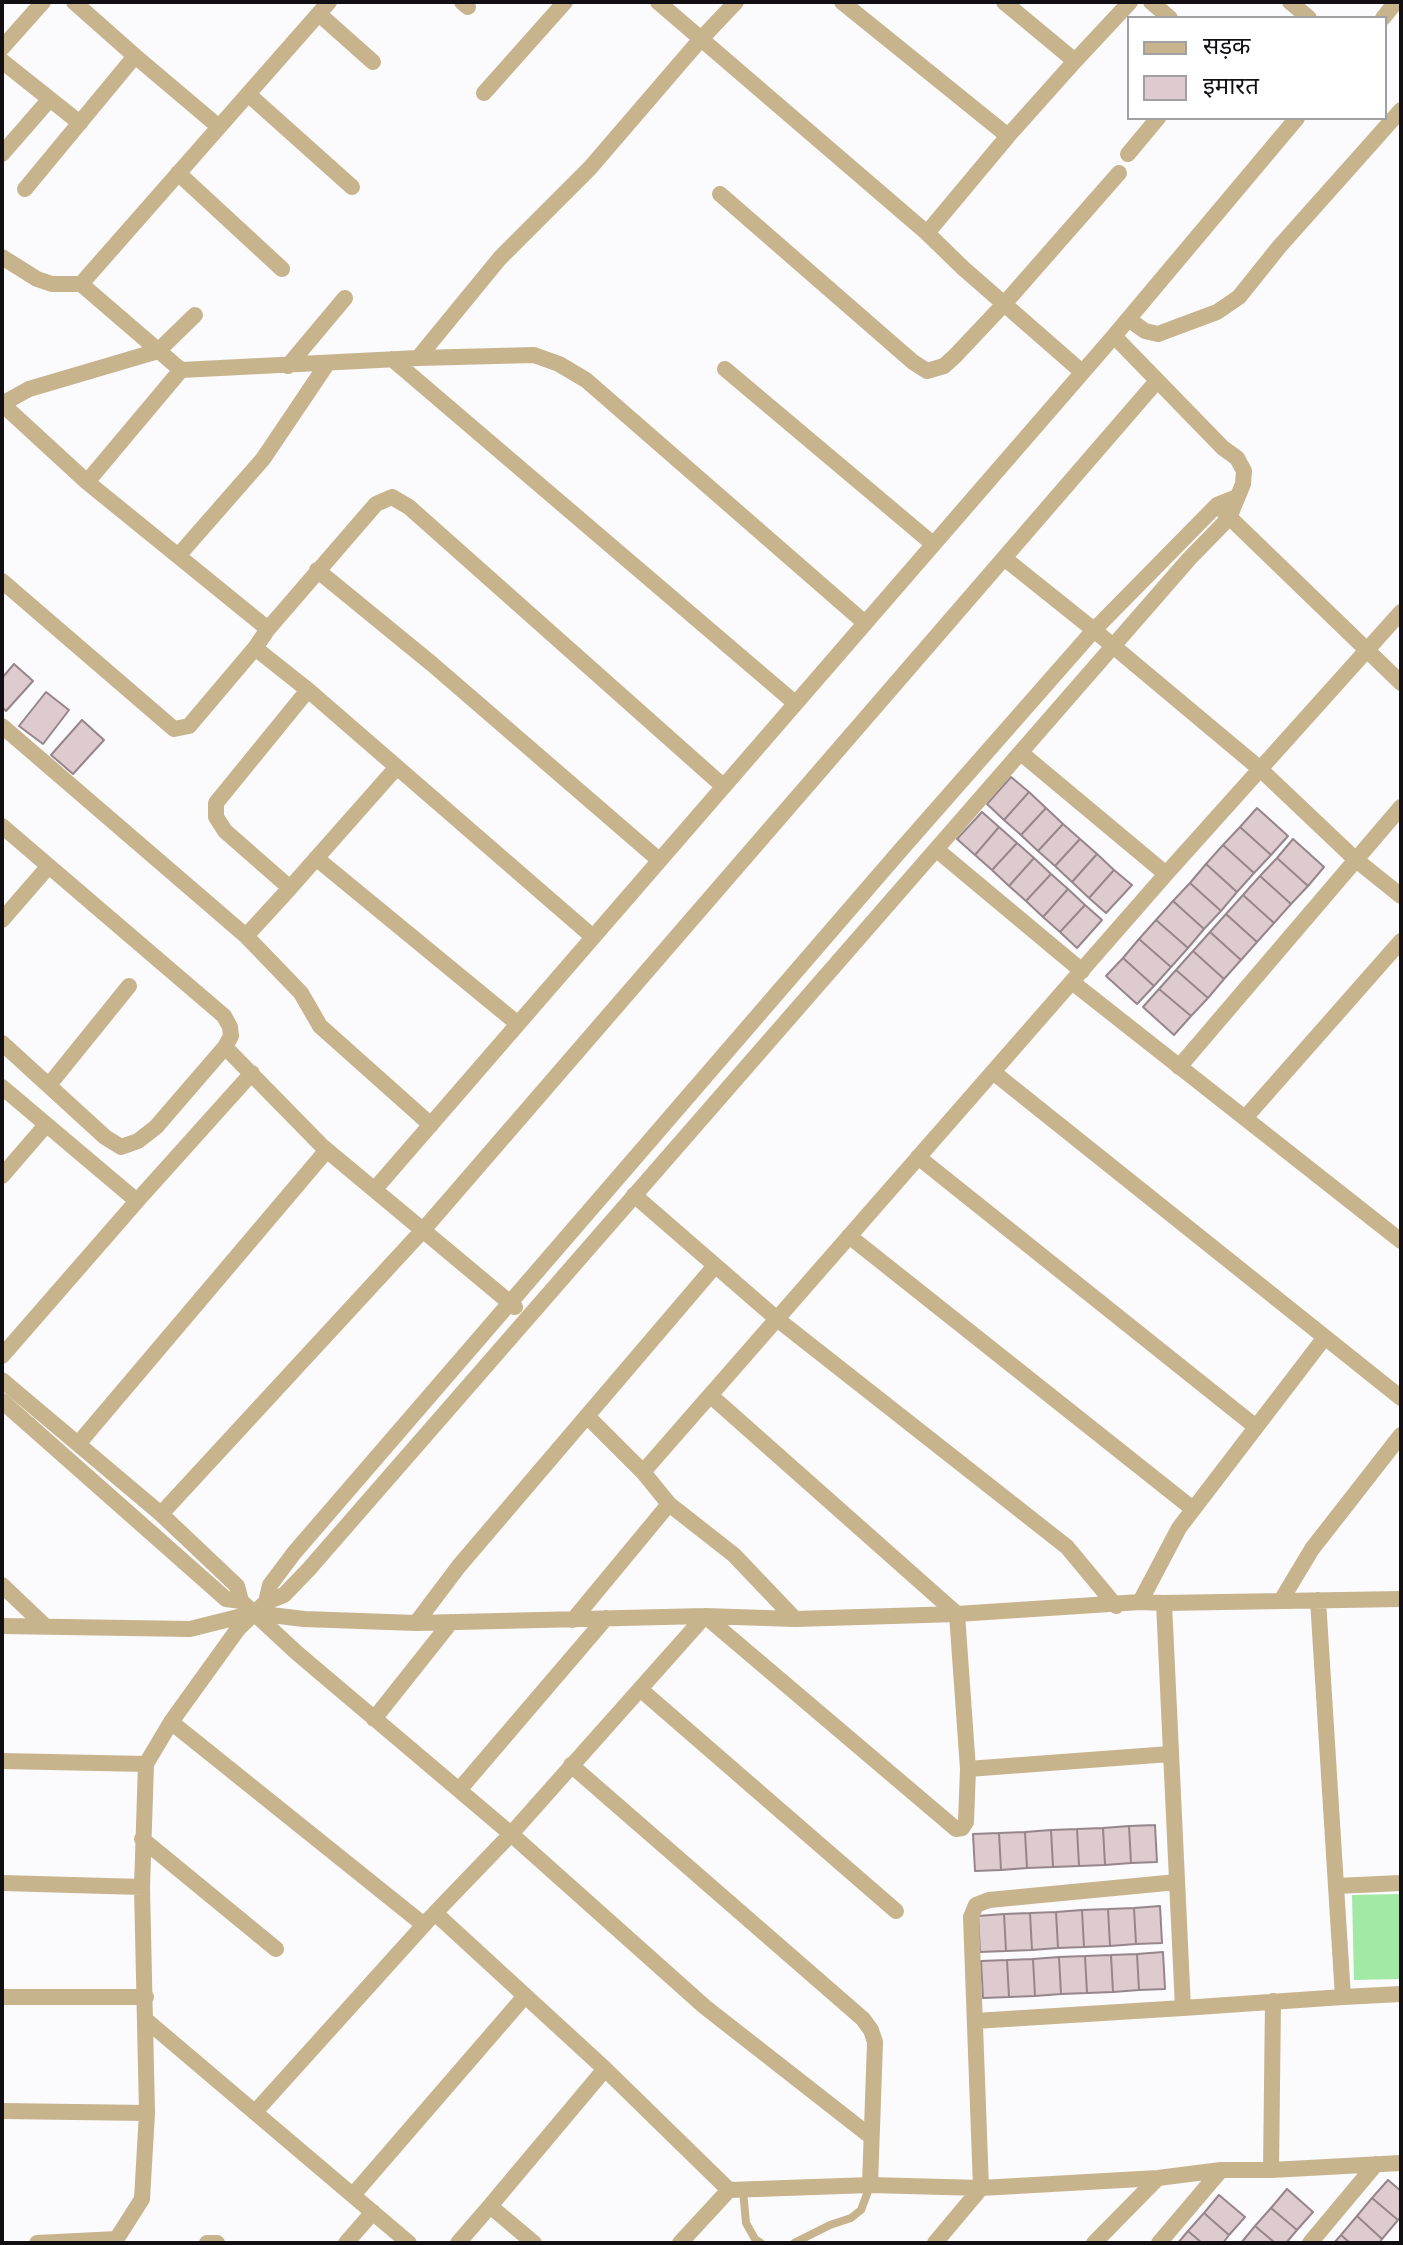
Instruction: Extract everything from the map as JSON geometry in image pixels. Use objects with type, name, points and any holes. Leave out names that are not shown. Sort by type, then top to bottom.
[{"type":"street","points":[[2,48],[43,2]]},
{"type":"street","points":[[74,2],[219,127]]},
{"type":"street","points":[[484,93],[565,2]]},
{"type":"street","points":[[658,2],[927,233],[1082,372]]},
{"type":"street","points":[[418,358],[500,258],[590,168],[736,2]]},
{"type":"street","points":[[842,2],[1008,136]]},
{"type":"street","points":[[1004,2],[1075,61]]},
{"type":"street","points":[[927,233],[1008,136],[1130,2]]},
{"type":"street","points":[[1151,2],[1168,16]]},
{"type":"street","points":[[1290,2],[1307,16]]},
{"type":"street","points":[[81,284],[324,8],[373,62]]},
{"type":"street","points":[[25,189],[135,56]]},
{"type":"street","points":[[2,61],[80,123]]},
{"type":"street","points":[[248,94],[352,187]]},
{"type":"street","points":[[2,154],[49,100]]},
{"type":"street","points":[[1128,319],[1145,331],[1158,334],[1217,312],[1239,297],[1279,247],[1401,110]]},
{"type":"street","points":[[1128,154],[1156,120]]},
{"type":"street","points":[[375,1189],[1114,336],[1293,120]]},
{"type":"street","points":[[178,173],[282,269]]},
{"type":"street","points":[[720,194],[927,371],[944,366],[1005,303],[1119,173]]},
{"type":"street","points":[[2,257],[37,279],[52,284],[81,284],[181,370],[534,355],[559,364],[586,380],[865,623]]},
{"type":"street","points":[[288,366],[345,298]]},
{"type":"street","points":[[195,315],[158,351],[29,389],[2,404],[87,482],[268,629]]},
{"type":"street","points":[[2,1626],[190,1629],[260,1607],[284,1595],[1189,559],[1229,518],[1243,484],[1244,471],[1237,458],[1223,448],[1114,336]]},
{"type":"street","points":[[392,359],[795,703]]},
{"type":"street","points":[[178,556],[263,459],[327,364]]},
{"type":"street","points":[[725,369],[933,544]]},
{"type":"street","points":[[87,482],[181,370]]},
{"type":"street","points":[[161,1514],[424,1229],[1157,381]]},
{"type":"street","points":[[2,581],[174,729],[189,726],[317,570],[376,504],[392,497],[409,507],[723,786]]},
{"type":"street","points":[[37,2243],[116,2241],[142,2199],[147,2113],[142,1887],[146,1764],[171,1722],[238,1629],[260,1607],[270,1585],[294,1553],[509,1302],[1094,630],[1217,505],[1237,497]]},
{"type":"street","points":[[1217,505],[1401,683]]},
{"type":"street","points":[[1004,558],[1259,768],[1355,859],[1401,896]]},
{"type":"street","points":[[317,570],[432,664],[659,860]]},
{"type":"street","points":[[643,1472],[1259,768],[1401,612]]},
{"type":"street","points":[[255,648],[308,690],[593,937]]},
{"type":"street","points":[[290,888],[225,831],[216,817],[216,803],[308,690]]},
{"type":"street","points":[[2,726],[246,936],[301,993],[320,1026],[431,1125]]},
{"type":"street","points":[[1021,753],[1166,874]]},
{"type":"street","points":[[246,936],[397,767]]},
{"type":"street","points":[[1179,1067],[1401,807]]},
{"type":"street","points":[[2,826],[224,1016],[231,1036],[156,1127],[138,1141],[121,1147],[105,1137],[2,1043]]},
{"type":"street","points":[[937,850],[1179,1067],[1401,1241]]},
{"type":"street","points":[[316,858],[518,1024]]},
{"type":"street","points":[[2,920],[48,867]]},
{"type":"street","points":[[1245,1118],[1401,941]]},
{"type":"street","points":[[49,1085],[129,986]]},
{"type":"street","points":[[225,1047],[327,1150],[528,1318]]},
{"type":"street","points":[[993,1072],[1401,1398]]},
{"type":"street","points":[[2,1356],[252,1073]]},
{"type":"street","points":[[2,1087],[137,1201]]},
{"type":"street","points":[[2,1176],[46,1125]]},
{"type":"street","points":[[78,1444],[327,1150]]},
{"type":"street","points":[[918,1157],[1256,1427]]},
{"type":"street","points":[[634,1195],[777,1319],[1067,1547],[1116,1606]]},
{"type":"street","points":[[849,1236],[1193,1509]]},
{"type":"street","points":[[416,1623],[459,1566],[714,1267]]},
{"type":"street","points":[[1140,1602],[1179,1528],[1325,1337]]},
{"type":"street","points":[[2,1380],[161,1514],[237,1586],[241,1601]]},
{"type":"street","points":[[705,1616],[956,1829],[962,1828],[966,1822],[968,1769],[957,1614],[711,1396]]},
{"type":"street","points":[[2,1401],[226,1599],[304,1619],[416,1623],[705,1616],[795,1619],[957,1614],[1116,1606],[1140,1602],[1401,1599]]},
{"type":"street","points":[[587,1416],[643,1472],[669,1504],[734,1555],[795,1619]]},
{"type":"street","points":[[1282,1599],[1312,1549],[1401,1435]]},
{"type":"street","points":[[573,1620],[669,1504]]},
{"type":"street","points":[[2,1585],[44,1625]]},
{"type":"street","points":[[1318,1600],[1343,1997]]},
{"type":"street","points":[[1164,1603],[1183,2008]]},
{"type":"street","points":[[260,1607],[374,1719],[511,1834],[705,2007],[870,2136]]},
{"type":"street","points":[[256,2111],[511,1834],[705,1616]]},
{"type":"street","points":[[459,1790],[606,1618]]},
{"type":"street","points":[[374,1719],[451,1622]]},
{"type":"street","points":[[640,1689],[896,1911]]},
{"type":"street","points":[[171,1722],[430,1919],[525,1996],[736,2190]]},
{"type":"street","points":[[968,1769],[1170,1754]]},
{"type":"street","points":[[2,1761],[146,1764]]},
{"type":"street","points":[[571,1765],[863,2019],[871,2030],[875,2042],[870,2185]]},
{"type":"street","points":[[142,1839],[276,1949]]},
{"type":"street","points":[[935,2243],[981,2188],[971,1917],[976,1905],[989,1900],[1177,1882]]},
{"type":"street","points":[[2,1883],[142,1887]]},
{"type":"street","points":[[1336,1886],[1401,1883]]},
{"type":"street","points":[[975,2021],[1401,1994]]},
{"type":"street","points":[[353,2195],[525,1996]]},
{"type":"street","points":[[2,1997],[146,1997]]},
{"type":"street","points":[[1271,2170],[1273,2001]]},
{"type":"street","points":[[146,2020],[409,2243]]},
{"type":"street","points":[[458,2243],[605,2069]]},
{"type":"street","points":[[2,2111],[147,2113]]},
{"type":"street","points":[[680,2243],[736,2190],[870,2185],[981,2188],[1158,2178],[1221,2170],[1401,2163]]},
{"type":"street","points":[[1310,2243],[1376,2164]]},
{"type":"street","points":[[1159,2243],[1221,2170]]},
{"type":"street","points":[[1094,2243],[1158,2178]]},
{"type":"street","points":[[490,2206],[534,2243]]},
{"type":"street","points":[[346,2243],[373,2212]]},
{"type":"street","points":[[207,2243],[217,2243]]},
{"type":"lane","points":[[794,2243],[851,2218],[861,2210],[870,2185]]},
{"type":"lane","points":[[736,2190],[746,2223],[761,2243]]},
{"type":"green space","points":[[1401,1894],[1401,1979],[1354,1980],[1352,1895]]},
{"type":"building","points":[[14,664],[33,681],[6,711],[2,707],[2,678]]},
{"type":"building","points":[[46,692],[69,710],[43,744],[19,726]]},
{"type":"building","points":[[82,720],[104,740],[73,774],[51,755]]},
{"type":"building","points":[[1011,777],[1029,792],[1004,820],[987,804]]},
{"type":"building","points":[[1029,792],[1046,808],[1021,835],[1004,820]]},
{"type":"building","points":[[1046,808],[1063,824],[1038,851],[1021,835]]},
{"type":"building","points":[[1257,808],[1288,836],[1271,855],[1240,827]]},
{"type":"building","points":[[982,812],[999,827],[975,855],[957,839]]},
{"type":"building","points":[[1063,824],[1080,839],[1055,866],[1038,851]]},
{"type":"building","points":[[999,827],[1017,843],[992,870],[975,855]]},
{"type":"building","points":[[1240,827],[1271,855],[1254,873],[1223,845]]},
{"type":"building","points":[[1080,839],[1097,854],[1072,882],[1055,866]]},
{"type":"building","points":[[1293,839],[1324,867],[1308,886],[1277,858]]},
{"type":"building","points":[[1017,843],[1034,858],[1009,886],[992,870]]},
{"type":"building","points":[[1223,845],[1254,873],[1237,892],[1206,864]]},
{"type":"building","points":[[1097,854],[1114,870],[1089,898],[1072,882]]},
{"type":"building","points":[[1034,858],[1051,874],[1026,901],[1009,886]]},
{"type":"building","points":[[1277,858],[1308,886],[1291,904],[1260,876]]},
{"type":"building","points":[[1206,864],[1237,892],[1221,911],[1190,883]]},
{"type":"building","points":[[1114,870],[1132,885],[1106,913],[1089,898]]},
{"type":"building","points":[[1051,874],[1068,889],[1043,917],[1026,901]]},
{"type":"building","points":[[1260,876],[1291,904],[1274,923],[1243,895]]},
{"type":"building","points":[[1190,883],[1221,911],[1204,929],[1173,901]]},
{"type":"building","points":[[1068,889],[1085,905],[1060,932],[1043,917]]},
{"type":"building","points":[[1243,895],[1274,923],[1257,942],[1226,914]]},
{"type":"building","points":[[1173,901],[1204,929],[1188,948],[1156,920]]},
{"type":"building","points":[[1085,905],[1102,920],[1077,948],[1060,932]]},
{"type":"building","points":[[1226,914],[1257,942],[1241,960],[1210,932]]},
{"type":"building","points":[[1156,920],[1188,948],[1171,967],[1139,939]]},
{"type":"building","points":[[1210,932],[1241,960],[1224,979],[1193,951]]},
{"type":"building","points":[[1139,939],[1171,967],[1154,986],[1123,958]]},
{"type":"building","points":[[1193,951],[1224,979],[1208,998],[1176,970]]},
{"type":"building","points":[[1123,958],[1154,986],[1137,1004],[1106,976]]},
{"type":"building","points":[[1176,970],[1208,998],[1191,1016],[1159,989]]},
{"type":"building","points":[[1159,989],[1191,1016],[1174,1035],[1143,1007]]},
{"type":"building","points":[[1155,1825],[1157,1862],[1131,1863],[1129,1826]]},
{"type":"building","points":[[1129,1826],[1131,1863],[1105,1865],[1103,1828]]},
{"type":"building","points":[[1103,1828],[1105,1865],[1079,1866],[1077,1829]]},
{"type":"building","points":[[1077,1829],[1079,1866],[1053,1867],[1051,1830]]},
{"type":"building","points":[[1051,1830],[1053,1867],[1027,1868],[1025,1832]]},
{"type":"building","points":[[1025,1832],[1027,1868],[1001,1870],[999,1833]]},
{"type":"building","points":[[999,1833],[1001,1870],[975,1871],[973,1834]]},
{"type":"building","points":[[1160,1906],[1162,1943],[1136,1944],[1134,1908]]},
{"type":"building","points":[[1134,1908],[1136,1944],[1110,1946],[1108,1909]]},
{"type":"building","points":[[1108,1909],[1110,1946],[1084,1947],[1082,1910]]},
{"type":"building","points":[[1082,1910],[1084,1947],[1058,1948],[1056,1912]]},
{"type":"building","points":[[1056,1912],[1058,1948],[1032,1950],[1030,1913]]},
{"type":"building","points":[[1030,1913],[1032,1950],[1006,1951],[1004,1914]]},
{"type":"building","points":[[1004,1914],[1006,1951],[980,1952],[978,1916]]},
{"type":"building","points":[[1163,1952],[1165,1989],[1139,1990],[1137,1954]]},
{"type":"building","points":[[1137,1954],[1139,1990],[1113,1992],[1111,1955]]},
{"type":"building","points":[[1111,1955],[1113,1992],[1087,1993],[1085,1956]]},
{"type":"building","points":[[1085,1956],[1087,1993],[1061,1994],[1059,1957]]},
{"type":"building","points":[[1059,1957],[1061,1994],[1035,1996],[1033,1959]]},
{"type":"building","points":[[1033,1959],[1035,1996],[1009,1997],[1007,1960]]},
{"type":"building","points":[[1007,1960],[1009,1997],[983,1998],[981,1961]]},
{"type":"building","points":[[1388,2180],[1401,2191],[1401,2217],[1398,2220],[1372,2198]]},
{"type":"building","points":[[1287,2189],[1313,2212],[1297,2230],[1271,2208]]},
{"type":"building","points":[[1219,2195],[1245,2217],[1229,2235],[1204,2213]]},
{"type":"building","points":[[1372,2198],[1398,2220],[1382,2239],[1357,2216]]},
{"type":"building","points":[[1271,2208],[1297,2230],[1286,2243],[1275,2243],[1255,2226]]},
{"type":"building","points":[[1204,2213],[1229,2235],[1223,2243],[1202,2243],[1188,2231]]},
{"type":"building","points":[[1357,2216],[1382,2239],[1379,2243],[1350,2243],[1341,2235]]},
{"type":"building","points":[[1255,2226],[1275,2243],[1241,2243]]},
{"type":"building","points":[[1188,2231],[1202,2243],[1178,2243]]},
{"type":"building","points":[[1341,2235],[1350,2243],[1334,2243]]}]
